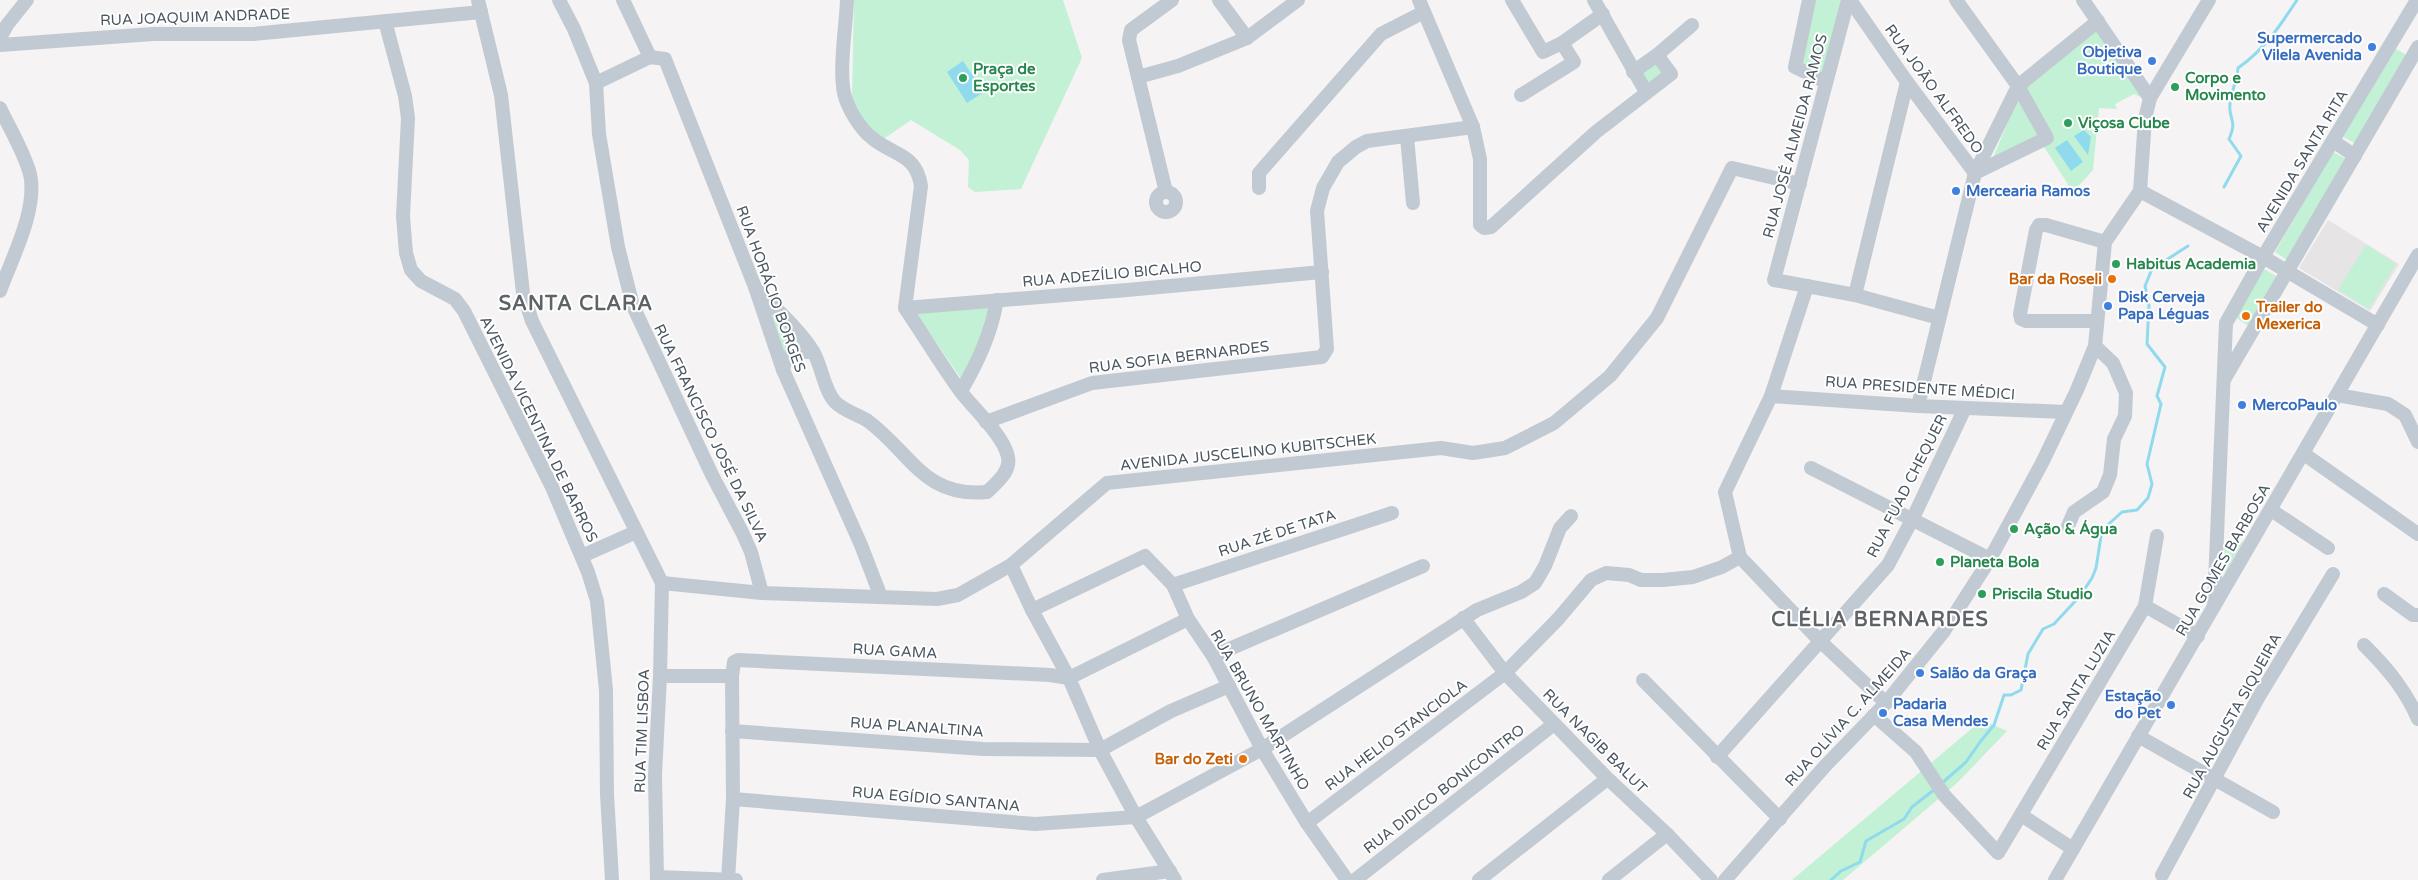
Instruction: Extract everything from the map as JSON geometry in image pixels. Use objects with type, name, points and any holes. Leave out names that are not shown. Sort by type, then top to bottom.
[{"type":"street","points":[[0,38],[7,25],[27,0]]},
{"type":"street","name":"RUA FRANCISCO JOSÉ DA SILVA","points":[[559,0],[574,29],[596,83],[599,134],[618,247],[633,306],[712,475],[751,552],[762,593]]},
{"type":"street","points":[[596,83],[650,57],[623,0]]},
{"type":"street","points":[[755,287],[813,352],[834,400],[840,407],[867,421],[922,473],[948,489],[966,494],[987,492],[1008,467],[1008,457],[986,422],[961,391],[906,308],[921,186],[919,173],[911,161],[871,138],[859,124],[844,94],[843,77],[847,0]]},
{"type":"street","points":[[1166,192],[1129,40],[1131,30],[1172,0]]},
{"type":"street","points":[[1219,0],[1247,38]]},
{"type":"street","points":[[1138,77],[1178,66],[1247,38],[1298,0]]},
{"type":"street","points":[[1512,0],[1543,52],[1562,43],[1603,14]]},
{"type":"street","points":[[1594,0],[1646,92]]},
{"type":"street","points":[[1809,0],[1795,66],[1826,82]]},
{"type":"street","name":"RUA JOSÉ ALMEIDA RAMOS","points":[[1807,286],[1774,280],[1849,0]]},
{"type":"street","name":"RUA JOÃO ALFREDO","points":[[1849,0],[1975,173]]},
{"type":"street","points":[[1956,0],[2018,86],[2047,138],[1975,173]]},
{"type":"street","points":[[2083,0],[2150,98]]},
{"type":"street","name":"AVENIDA SANTA RITA","points":[[2214,609],[2226,323],[2263,257],[2417,0]]},
{"type":"street","points":[[2097,321],[2026,321],[2021,319],[2020,314],[2036,230],[2039,225],[2046,225],[2105,242],[2140,191],[2145,119],[2150,98],[2208,1]]},
{"type":"street","points":[[479,6],[501,95],[524,293],[532,321],[662,583]]},
{"type":"street","name":"RUA JOAQUIM ANDRADE","points":[[0,44],[153,34],[253,34],[385,21],[479,6]]},
{"type":"street","points":[[1259,188],[1260,173],[1381,34],[1421,6],[1474,127],[1480,158],[1480,225],[1484,228],[1491,227],[1596,132],[1671,74],[1657,55]]},
{"type":"street","name":"AVENIDA VICENTINA DE BARROS","points":[[385,21],[405,96],[408,118],[402,216],[406,253],[411,270],[421,281],[455,300],[464,311],[552,487],[582,556],[597,601],[606,690],[607,794],[612,880]]},
{"type":"street","points":[[1918,406],[1975,173],[2018,86],[2098,21]]},
{"type":"street","points":[[1633,72],[1657,55],[1692,25]]},
{"type":"street","points":[[2225,379],[2418,48],[2395,37]]},
{"type":"street","points":[[1521,95],[1574,62],[1562,43]]},
{"type":"street","name":"RUA HORÁCIO BORGES","points":[[650,57],[665,59],[668,65],[755,287],[783,370],[861,545],[881,597]]},
{"type":"street","points":[[1855,295],[1907,82]]},
{"type":"street","points":[[0,108],[30,172],[32,189],[30,207],[0,291]]},
{"type":"street","points":[[1322,272],[1318,211],[1323,188],[1333,170],[1347,153],[1362,144],[1474,127]]},
{"type":"street","points":[[1407,137],[1412,203]]},
{"type":"street","points":[[2333,141],[2355,156]]},
{"type":"street","name":"AVENIDA JUSCELINO KUBITSCHEK","points":[[662,583],[762,593],[937,599],[958,595],[1011,565],[1107,483],[1441,448],[1474,453],[1505,448],[1554,423],[1610,376],[1657,318],[1732,168],[1800,184]]},
{"type":"street","points":[[2140,191],[2263,257],[2287,273],[2378,325]]},
{"type":"street","name":"RUA OLÍVIA C. ALMEIDA","points":[[1725,880],[1886,703],[1944,631],[1990,559],[2066,412],[2095,346],[2105,242]]},
{"type":"street","name":"RUA GOMES BARBOSA","points":[[2056,880],[2418,255]]},
{"type":"street","name":"RUA ADEZÍLIO BICALHO","points":[[906,308],[1322,272]]},
{"type":"street","name":"RUA SOFIA BERNARDES","points":[[986,422],[1092,382],[1322,357],[1327,349],[1322,272]]},
{"type":"street","points":[[1886,703],[1820,641],[1740,557],[1725,492],[1771,396],[1807,286],[1855,295],[1939,318]]},
{"type":"street","points":[[961,391],[980,357],[993,321],[997,300]]},
{"type":"street","points":[[2226,323],[2250,335]]},
{"type":"street","points":[[772,340],[792,327]]},
{"type":"street","points":[[2068,526],[2074,512],[2102,492],[2110,475],[2114,439],[2125,416],[2126,393],[2113,363],[2095,346]]},
{"type":"street","points":[[783,370],[785,361],[793,352],[813,352]]},
{"type":"street","points":[[2337,395],[2388,404],[2405,414],[2418,442]]},
{"type":"street","name":"RUA PRESIDENTE MÉDICI","points":[[1771,396],[1918,406],[2066,412]]},
{"type":"street","name":"RUA FUAD CHEQUER","points":[[1717,757],[1888,565],[1913,518],[1965,408]]},
{"type":"street","points":[[2304,454],[2418,534]]},
{"type":"street","points":[[1811,468],[1913,518],[1990,559]]},
{"type":"street","points":[[2271,510],[2328,548]]},
{"type":"street","name":"RUA ZÉ DE TATA","points":[[1173,585],[1392,513]]},
{"type":"street","points":[[1136,817],[1262,749],[1477,610],[1522,592],[1535,582],[1545,566],[1560,528],[1571,516]]},
{"type":"street","points":[[582,556],[636,532]]},
{"type":"street","name":"RUA SANTA LUZIA","points":[[1874,715],[1916,752],[1944,796],[1998,853],[2145,606],[2158,536]]},
{"type":"street","name":"RUA BRUNO MARTINHO","points":[[1032,610],[1145,556],[1173,585],[1188,619],[1213,656],[1262,749],[1306,823],[1347,880]]},
{"type":"street","name":"RUA HELIO STANCIOLA","points":[[1306,823],[1504,673],[1558,619],[1591,580],[1606,573],[1629,575],[1641,580],[1693,577],[1722,567],[1740,557]]},
{"type":"street","points":[[1011,565],[1032,610],[1070,678],[1100,750],[1136,817],[1172,876],[1103,880]]},
{"type":"street","points":[[1213,656],[1423,566]]},
{"type":"street","name":"RUA AUGUSTA SIQUEIRA","points":[[2162,874],[2216,779],[2258,698],[2333,574]]},
{"type":"street","name":"RUA TIM LISBOA","points":[[657,878],[655,775],[662,583]]},
{"type":"street","points":[[2384,594],[2413,615],[2418,615]]},
{"type":"street","points":[[2145,606],[2198,636]]},
{"type":"street","name":"RUA NAGIB BALUT","points":[[1464,618],[1504,673],[1607,779],[1668,834],[1711,880]]},
{"type":"street","points":[[1070,678],[1188,619]]},
{"type":"street","points":[[2364,645],[2392,673],[2409,698],[2418,718]]},
{"type":"street","name":"RUA GAMA","points":[[732,676],[734,662],[738,660],[1050,675],[1070,678]]},
{"type":"street","points":[[660,676],[732,676],[733,799],[728,880]]},
{"type":"street","points":[[1643,680],[1780,819]]},
{"type":"street","points":[[1100,750],[1171,712],[1229,686]]},
{"type":"street","name":"RUA DIDICO BONICONTRO","points":[[1355,880],[1554,724]]},
{"type":"street","name":"RUA PLANALTINA","points":[[732,731],[983,749],[1100,750]]},
{"type":"street","points":[[2138,736],[2273,812]]},
{"type":"street","points":[[1479,880],[1607,779]]},
{"type":"street","name":"RUA EGÍDIO SANTANA","points":[[733,799],[1035,824],[1136,817]]},
{"type":"street","points":[[2021,814],[2073,849]]},
{"type":"street","points":[[1610,880],[1668,834]]},
{"type":"street","points":[[657,878],[737,880]]},
{"type":"shaded area","points":[[2328,220],[2399,264],[2370,311],[2299,268]]},
{"type":"green space","name":"Praça de Esportes","points":[[854,0],[1063,0],[1082,58],[1021,189],[975,192],[968,187],[969,160],[960,150],[911,120],[882,140],[872,135],[852,98]]},
{"type":"green space","points":[[1815,0],[1841,0],[1824,75],[1800,65]]},
{"type":"green space","name":"Viçosa Clube","points":[[2096,25],[2147,100],[2134,94],[2115,104],[2117,109],[2099,108],[2093,170],[2073,192],[2041,142],[1990,165],[2020,93]]},
{"type":"green space","points":[[2393,47],[2406,55],[2356,144],[2340,135]]},
{"type":"green space","points":[[1657,58],[1668,75],[1647,89],[1636,71]]},
{"type":"green space","points":[[2333,152],[2346,159],[2287,260],[2275,252]]},
{"type":"green space","points":[[2366,245],[2396,264],[2369,309],[2338,290]]},
{"type":"green space","points":[[2264,269],[2278,277],[2249,326],[2236,318]]},
{"type":"green space","points":[[756,289],[806,343],[785,359]]},
{"type":"green space","points":[[991,303],[987,321],[963,381],[916,314]]},
{"type":"green space","points":[[2225,541],[2243,542],[2225,573],[2222,571]]},
{"type":"green space","points":[[1982,720],[2007,731],[1957,783],[1843,880],[1792,880]]},
{"type":"water","points":[[963,61],[984,92],[967,103],[947,72]]},
{"type":"water","points":[[2084,130],[2091,137],[2088,155],[2074,136]]},
{"type":"water","points":[[2067,140],[2083,162],[2071,171],[2055,148]]},
{"type":"waterway","points":[[2224,187],[2241,156],[2229,139],[2233,127],[2230,104],[2238,68],[2264,45],[2297,0]]},
{"type":"waterway","points":[[1942,783],[1966,762],[1994,725],[2004,695],[2011,695],[2021,690],[2028,654],[2043,629],[2054,624],[2080,596],[2092,578],[2096,568],[2102,530],[2122,512],[2137,510],[2148,498],[2152,484],[2147,464],[2161,404],[2157,396],[2165,367],[2147,344],[2149,306],[2145,286],[2152,269],[2188,246]]},
{"type":"waterway","points":[[1831,880],[1841,871],[1860,862],[1866,841],[1904,819],[1912,807],[1935,789]]},
{"type":"place","name":"Supermercado Vilela Avenida","points":[[2372,47]]},
{"type":"place","name":"Objetiva Boutique","points":[[2152,61]]},
{"type":"place","name":"Praça de Esportes","points":[[963,78]]},
{"type":"place","name":"Corpo e Movimento","points":[[2175,87]]},
{"type":"place","name":"Viçosa Clube","points":[[2068,123]]},
{"type":"place","name":"Mercearia Ramos","points":[[1956,191]]},
{"type":"place","name":"Habitus Academia","points":[[2116,264]]},
{"type":"place","name":"Bar da Roseli","points":[[2112,279]]},
{"type":"place","name":"Disk Cerveja Papa Léguas","points":[[2108,306]]},
{"type":"place","name":"Trailer do Mexerica","points":[[2246,316]]},
{"type":"place","name":"MercoPaulo","points":[[2242,405]]},
{"type":"place","name":"Ação & Água","points":[[2014,529]]},
{"type":"place","name":"Planeta Bola","points":[[1940,562]]},
{"type":"place","name":"Priscila Studio","points":[[1982,594]]},
{"type":"place","name":"Salão da Graça","points":[[1920,673]]},
{"type":"place","name":"Estação do Pet","points":[[2171,705]]},
{"type":"place","name":"Padaria Casa Mendes","points":[[1883,713]]},
{"type":"place","name":"Bar do Zeti","points":[[1243,759]]},
{"type":"district","name":"SANTA CLARA","points":[[576,304]]},
{"type":"district","name":"CLÉLIA BERNARDES","points":[[1880,620]]}]
